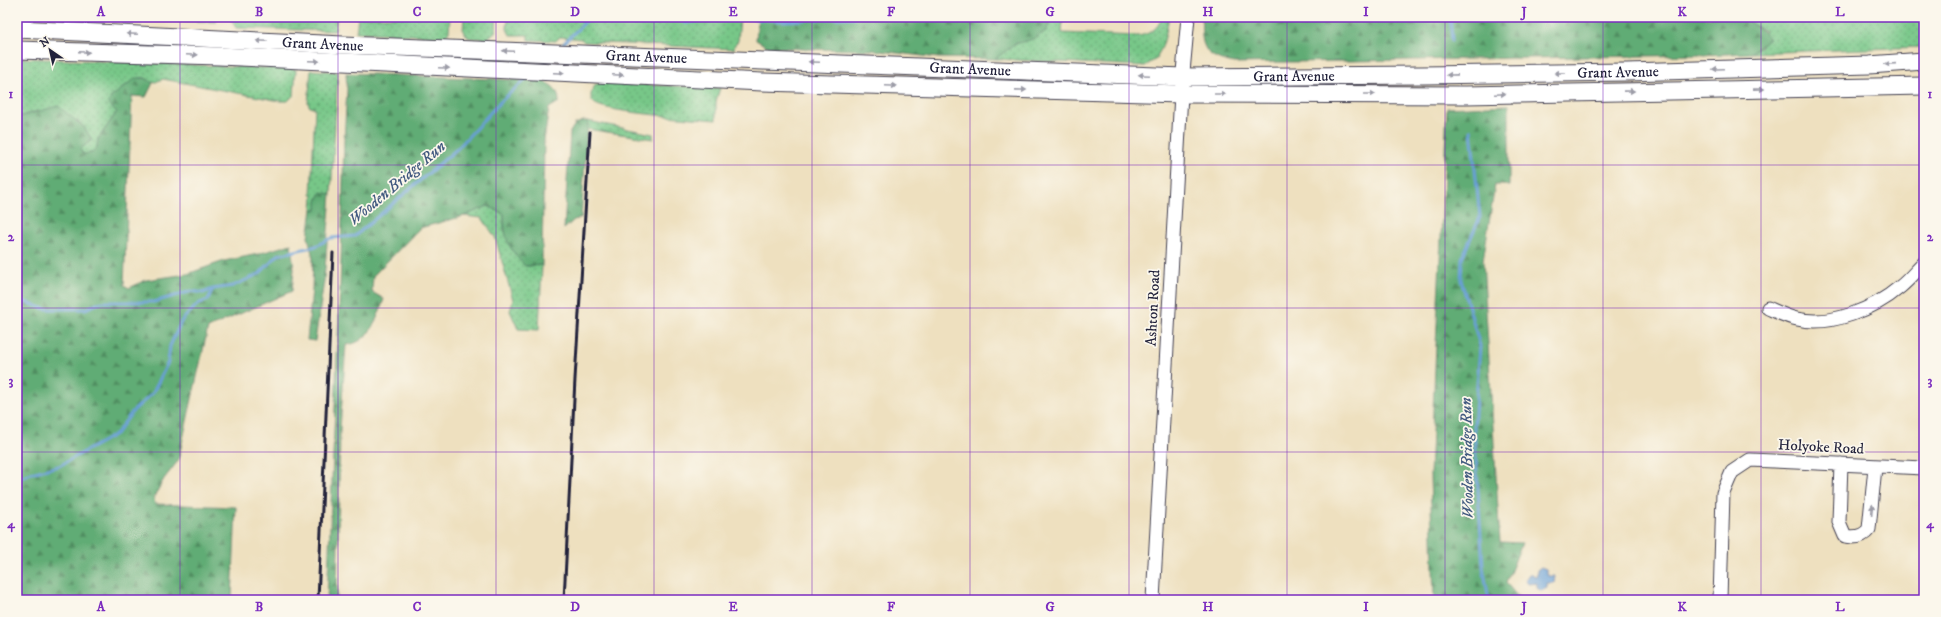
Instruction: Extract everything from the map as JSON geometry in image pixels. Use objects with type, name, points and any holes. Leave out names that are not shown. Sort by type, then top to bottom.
[{"type":"main road","name":"Grant Avenue","points":[[17,29],[455,49],[1183,77],[1422,76],[1869,65],[1924,61]]},
{"type":"main road","points":[[371,64],[404,54],[449,55],[455,49]]},
{"type":"main road","name":"Grant Avenue","points":[[17,50],[219,56],[532,72],[852,85],[1181,94],[1460,95],[1924,86]]},
{"type":"main road","points":[[852,85],[853,64]]},
{"type":"main road","points":[[1869,65],[1870,87]]},
{"type":"main road","points":[[1816,66],[1817,88]]},
{"type":"main road","points":[[1421,94],[1422,76]]},
{"type":"street","name":"Ashton Road","points":[[1153,600],[1181,94],[1188,17]]},
{"type":"street","points":[[1768,308],[1796,319],[1818,321],[1841,318],[1859,311],[1886,297],[1900,287],[1924,263]]},
{"type":"street","name":"Holyoke Road","points":[[1720,600],[1725,485],[1732,472],[1744,462],[1750,460],[1766,460],[1924,468]]},
{"type":"street","name":"Holyoke Road","points":[[1841,464],[1839,522],[1845,536],[1852,538],[1865,535],[1869,529],[1875,466]]},
{"type":"green space","points":[[88,17],[218,17],[216,22]]},
{"type":"green space","points":[[231,17],[337,17],[335,31],[236,28],[231,20]]},
{"type":"green space","points":[[358,17],[450,17],[449,31],[445,37],[356,32]]},
{"type":"green space","points":[[464,17],[497,17],[496,31],[487,39],[469,38],[463,31]]},
{"type":"green space","points":[[508,17],[740,17],[738,41],[735,44],[734,49],[584,42],[581,39],[560,37],[556,41],[528,40],[528,35],[510,35],[507,29]]},
{"type":"green space","points":[[758,17],[1052,17],[1046,31],[1033,39],[1015,44],[995,59],[939,58],[872,50],[768,47],[756,40]]},
{"type":"green space","points":[[1052,17],[1063,17],[1062,33],[1138,36],[1146,34],[1156,28],[1162,17],[1169,17],[1164,42],[1157,56],[1158,58],[1145,66],[995,59],[1013,46],[1041,34]]},
{"type":"green space","points":[[1202,17],[1747,17],[1751,23],[1769,38],[1751,53],[1235,63],[1216,58],[1206,49],[1202,36]]},
{"type":"green space","points":[[1747,17],[1924,17],[1924,47],[1751,53],[1761,46],[1765,31],[1750,23]]},
{"type":"green space","points":[[17,58],[296,69],[294,95],[288,101],[280,101],[163,79],[153,83],[145,78],[141,78],[124,86],[114,96],[109,104],[117,112],[98,139],[97,147],[92,153],[83,154],[80,149],[92,140],[84,127],[78,121],[37,111],[22,116],[17,115]]},
{"type":"green space","points":[[311,70],[338,72],[331,194],[321,192],[317,210],[312,209],[313,195],[311,195],[315,108],[310,107],[308,103]]},
{"type":"green space","points":[[346,73],[542,81],[555,88],[558,94],[559,102],[549,108],[544,141],[542,265],[525,266],[515,254],[508,242],[505,230],[504,214],[488,206],[464,216],[420,228],[373,276],[372,292],[384,299],[375,322],[367,335],[361,340],[346,345],[340,429],[337,600],[327,600],[341,262],[344,139],[347,90]]},
{"type":"green space","points":[[136,78],[145,78],[153,83],[146,97],[132,96],[124,285],[129,288],[146,280],[187,274],[224,261],[258,254],[291,244],[294,269],[292,291],[208,328],[178,461],[164,479],[154,497],[155,504],[236,507],[232,600],[17,600],[17,115],[22,116],[58,106],[84,127],[92,140],[80,149],[83,154],[92,153],[97,147],[98,139],[117,112],[108,104],[111,97]]},
{"type":"green space","points":[[603,83],[720,88],[716,101],[716,120],[632,112],[602,107],[592,101],[591,96],[596,84]]},
{"type":"green space","points":[[1509,105],[1509,185],[1495,185],[1483,261],[1500,542],[1522,543],[1506,583],[1521,600],[1434,600],[1430,475],[1447,108]]},
{"type":"green space","points":[[588,121],[653,134],[653,139],[587,129]]},
{"type":"green space","points":[[588,121],[581,218],[574,220],[564,229],[570,132],[575,124]]},
{"type":"green space","points":[[321,192],[331,194],[324,281],[315,341],[307,340],[312,289],[313,258],[308,237],[312,209],[317,210],[317,201]]},
{"type":"green space","points":[[488,206],[504,214],[504,230],[525,266],[542,265],[539,330],[518,329],[510,311],[513,300],[495,237],[482,218],[464,216]]},
{"type":"water","points":[[1541,567],[1546,569],[1548,576],[1555,576],[1554,583],[1547,583],[1547,588],[1541,591],[1537,588],[1537,583],[1528,584],[1525,580],[1529,574],[1536,577],[1537,570]]},
{"type":"waterway","name":"Wooden Bridge Run","points":[[560,47],[590,17]]},
{"type":"waterway","name":"Wooden Bridge Run","points":[[672,17],[686,23],[724,17],[783,21],[858,17]]},
{"type":"waterway","name":"Wooden Bridge Run","points":[[1450,17],[1452,40]]},
{"type":"waterway","name":"Wooden Bridge Run","points":[[17,299],[45,309],[85,309],[102,302],[154,302],[192,291],[203,293],[213,289],[233,286],[259,274],[278,255],[316,246],[331,238],[355,236],[458,148],[499,103],[528,77]]},
{"type":"waterway","name":"Wooden Bridge Run","points":[[1471,130],[1480,217],[1462,258],[1461,280],[1480,346],[1474,427],[1483,567],[1489,600]]},
{"type":"waterway","points":[[17,480],[31,473],[59,466],[116,434],[133,411],[153,393],[168,362],[170,346],[182,320],[198,304],[208,300],[213,289]]},
{"type":"railway","points":[[564,600],[575,379],[590,132]]},
{"type":"railway","points":[[318,600],[333,253]]}]
